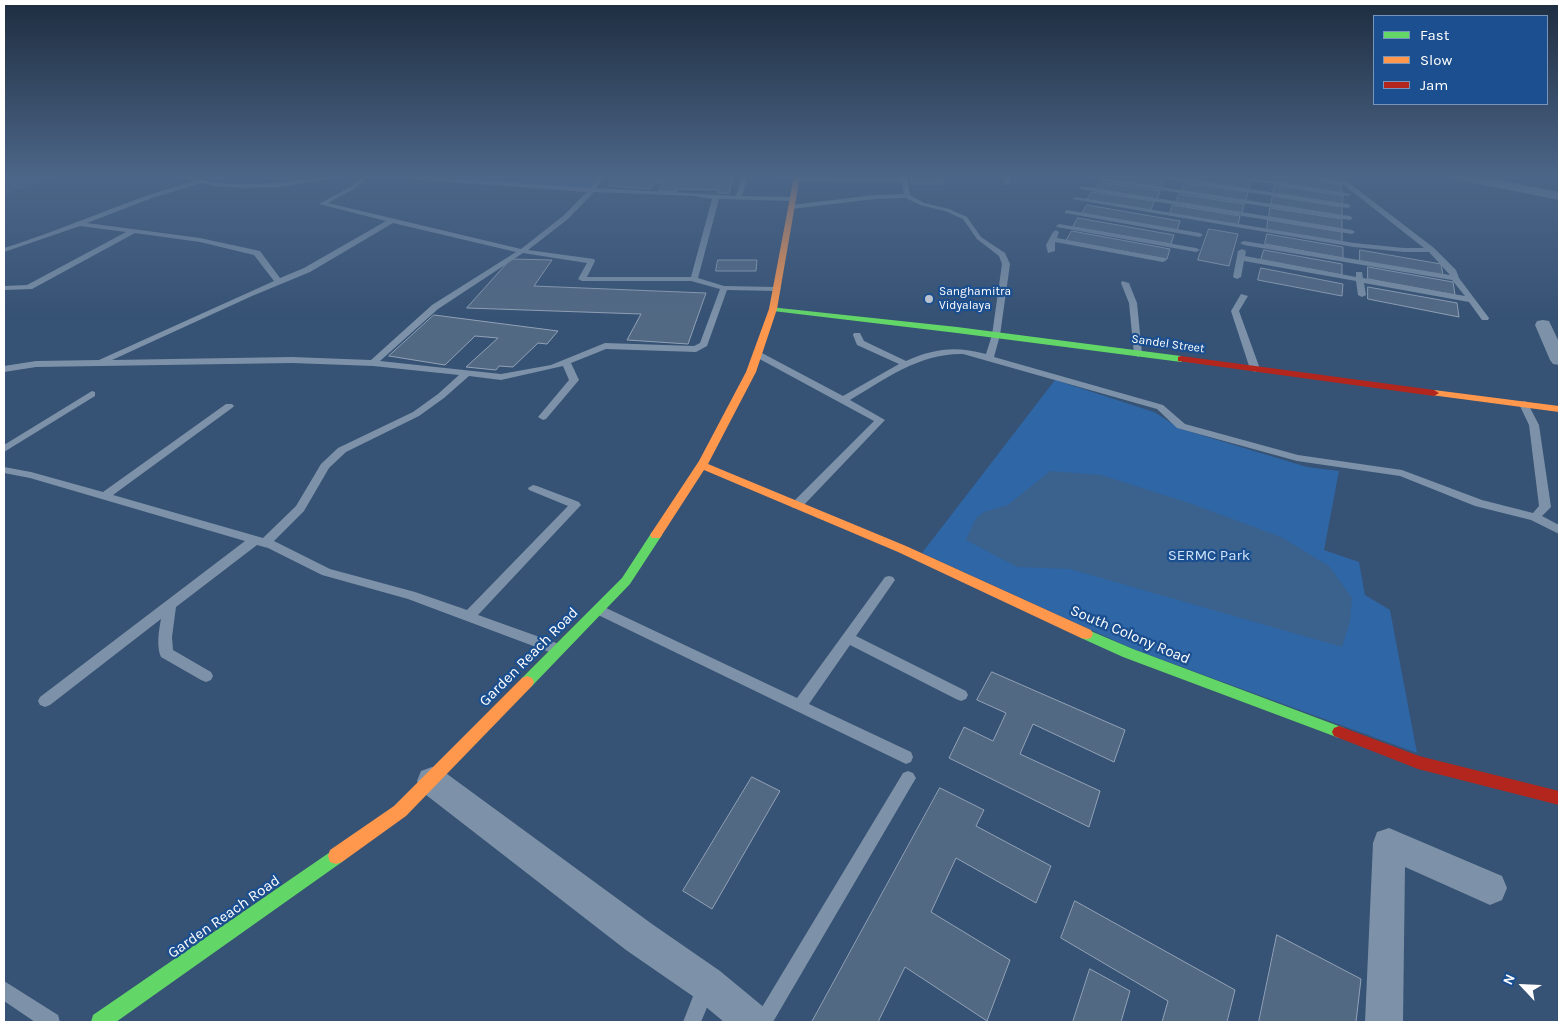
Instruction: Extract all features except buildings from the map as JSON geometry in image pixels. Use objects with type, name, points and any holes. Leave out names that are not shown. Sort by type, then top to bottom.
[{"type":"street","name":"Garden Reach Road","points":[[100,1022],[400,811],[626,581],[702,465],[750,372],[773,309],[788,224]]},
{"type":"street","name":"Sandel Street","points":[[773,309],[996,335],[1559,409]]},
{"type":"street","points":[[1543,325],[1559,360]]},
{"type":"street","name":"South Colony Road","points":[[702,465],[902,549],[1128,653],[1418,762],[1559,798]]},
{"type":"street","points":[[432,780],[639,937],[707,984],[753,1022]]},
{"type":"street","points":[[1384,1022],[1389,844],[1490,888]]},
{"type":"lane","points":[[4,250],[31,243],[79,224],[200,240],[257,253],[268,265],[279,282]]},
{"type":"lane","points":[[98,364],[307,270],[386,224]]},
{"type":"lane","points":[[404,224],[522,251],[591,261],[582,279],[694,280],[724,288],[777,288]]},
{"type":"lane","points":[[373,363],[435,307],[522,251],[560,224]]},
{"type":"lane","points":[[694,280],[709,224]]},
{"type":"lane","points":[[968,224],[979,238],[1002,255],[1006,264],[996,335],[989,358]]},
{"type":"lane","points":[[1136,224],[1200,235]]},
{"type":"lane","points":[[1051,251],[1050,246],[1059,226],[1195,253],[1204,224]]},
{"type":"lane","points":[[1222,224],[1354,245],[1404,250],[1431,250]]},
{"type":"lane","points":[[1237,277],[1248,224]]},
{"type":"lane","points":[[1300,224],[1352,232]]},
{"type":"lane","points":[[1351,224],[1362,295]]},
{"type":"lane","points":[[1398,224],[1431,250],[1453,272],[1455,278],[1485,318]]},
{"type":"lane","points":[[4,288],[29,287],[134,231]]},
{"type":"lane","points":[[1053,239],[1163,260]]},
{"type":"lane","points":[[1244,243],[1455,278]]},
{"type":"lane","points":[[1241,258],[1472,300]]},
{"type":"lane","points":[[1125,283],[1133,303],[1138,354]]},
{"type":"lane","points":[[4,369],[36,364],[292,360],[373,363],[501,377],[522,374],[566,362],[605,346],[696,349],[704,344],[724,288]]},
{"type":"lane","points":[[1244,296],[1235,311],[1255,369]]},
{"type":"lane","points":[[857,335],[860,343],[906,364]]},
{"type":"lane","points":[[842,401],[906,364],[942,353],[962,351],[1160,407],[1181,426],[1206,434],[1297,458],[1402,472],[1479,503],[1535,517],[1559,530]]},
{"type":"lane","points":[[757,354],[880,420],[797,505]]},
{"type":"lane","points":[[543,417],[574,380],[566,362]]},
{"type":"lane","points":[[45,700],[170,605],[260,541],[300,508],[326,466],[342,450],[416,414],[466,374]]},
{"type":"lane","points":[[4,449],[92,394]]},
{"type":"lane","points":[[1524,404],[1534,424],[1545,507],[1535,517]]},
{"type":"lane","points":[[105,496],[229,406]]},
{"type":"lane","points":[[4,470],[31,475],[260,541],[326,572],[411,595],[558,650]]},
{"type":"lane","points":[[469,616],[575,505],[533,488]]},
{"type":"lane","points":[[799,706],[889,580]]},
{"type":"lane","points":[[170,605],[165,637],[166,653],[206,676]]},
{"type":"lane","points":[[598,610],[906,757]]},
{"type":"lane","points":[[847,638],[962,695]]},
{"type":"lane","points":[[762,1022],[908,778]]},
{"type":"lane","points":[[692,1022],[707,984]]},
{"type":"lane","points":[[4,990],[51,1022]]},
{"type":"green space","name":"SERMC Park","points":[[1055,380],[1154,412],[1181,429],[1307,467],[1339,471],[1324,550],[1359,562],[1365,595],[1390,610],[1417,753],[1133,649],[922,553]]},
{"type":"shaded area","points":[[1050,471],[1101,475],[1189,503],[1281,537],[1329,566],[1352,598],[1350,621],[1342,647],[1070,569],[1017,567],[966,540],[976,518],[984,512],[1008,505]]},
{"type":"traffic: fast","points":[[773,309],[957,330],[1181,359]]},
{"type":"traffic: fast","points":[[527,682],[626,581],[656,535]]},
{"type":"traffic: fast","points":[[1086,634],[1128,653],[1339,732]]},
{"type":"traffic: fast","points":[[100,1022],[336,856]]},
{"type":"traffic: slow","points":[[656,535],[704,461],[751,372],[773,309],[788,224]]},
{"type":"traffic: slow","points":[[1434,393],[1559,409]]},
{"type":"traffic: slow","points":[[702,465],[902,549],[1086,634]]},
{"type":"traffic: slow","points":[[336,856],[400,811],[527,682]]},
{"type":"traffic: jam","points":[[1181,359],[1434,393]]},
{"type":"traffic: jam","points":[[1339,732],[1418,762],[1559,798]]},
{"type":"place","name":"Sanghamitra Vidyalaya","points":[[929,299]]}]
